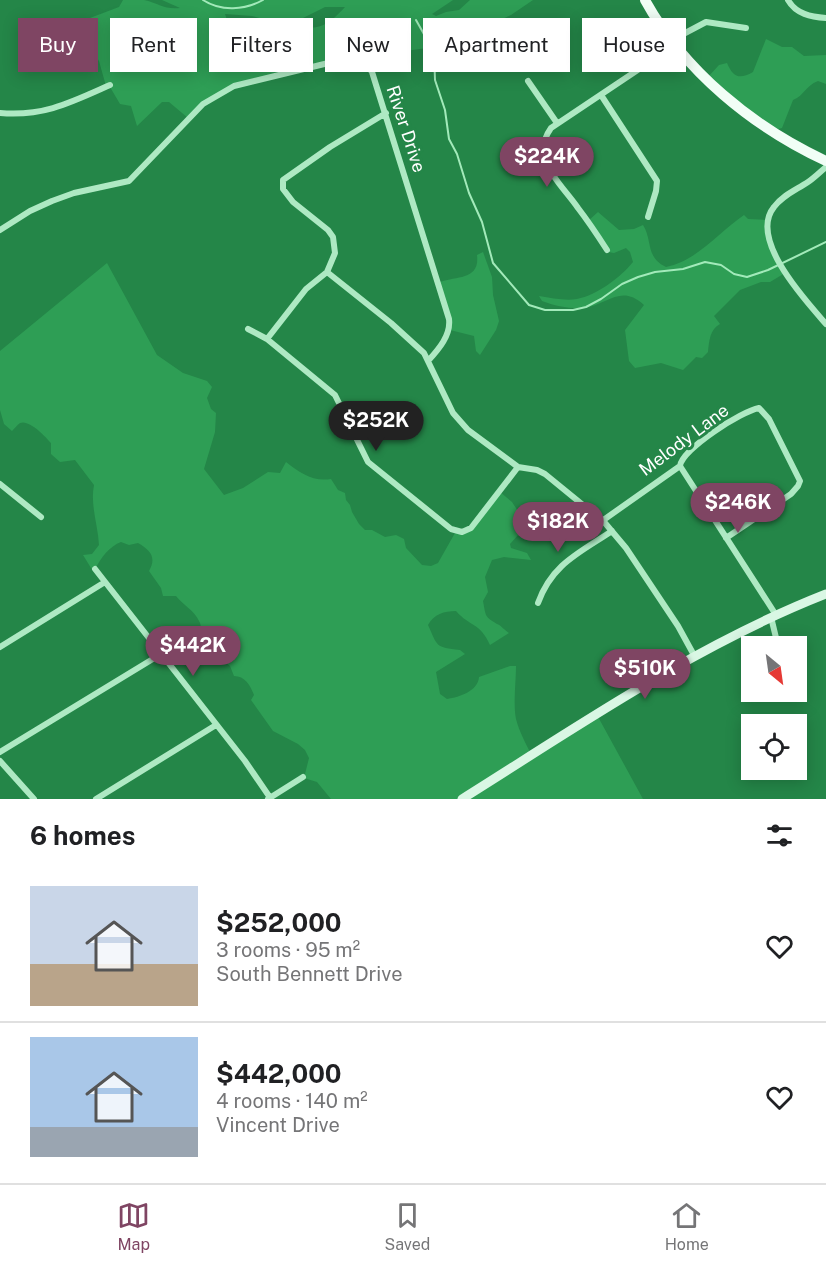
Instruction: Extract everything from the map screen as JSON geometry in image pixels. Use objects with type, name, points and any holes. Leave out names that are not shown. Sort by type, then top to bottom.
[{"type":"main road","points":[[645,0],[657,18]]},
{"type":"main road","points":[[686,57],[737,106],[778,136],[826,161]]},
{"type":"street","points":[[788,0],[791,6],[810,17],[826,18]]},
{"type":"street","points":[[686,34],[706,22],[746,28]]},
{"type":"street","name":"River Drive","points":[[0,230],[30,211],[52,201],[74,193],[129,181],[203,104],[234,86],[349,58],[358,59],[364,61],[372,72],[449,319],[450,326],[446,336],[428,361]]},
{"type":"street","points":[[607,250],[549,170],[543,145],[551,128],[557,123],[632,72]]},
{"type":"street","points":[[528,81],[557,123]]},
{"type":"street","points":[[0,113],[15,115],[53,110],[110,85]]},
{"type":"street","points":[[601,95],[657,181],[648,217]]},
{"type":"street","points":[[267,339],[306,289],[327,272],[335,253],[333,237],[328,230],[290,199],[283,189],[283,180],[321,153],[386,113]]},
{"type":"street","points":[[826,167],[774,206],[769,219],[768,231],[773,251],[782,268],[826,324]]},
{"type":"street","points":[[327,272],[410,338],[424,353],[444,397],[458,420],[468,430],[518,467],[537,470],[545,474],[612,531],[678,626],[695,657]]},
{"type":"street","points":[[248,329],[267,339],[335,395],[368,462],[451,529],[462,532],[471,528],[518,467]]},
{"type":"street","name":"Melody Lane","points":[[602,521],[680,466],[680,462],[687,454],[705,438],[749,411],[759,408],[769,419],[800,481],[791,494],[726,538]]},
{"type":"street","points":[[680,466],[774,616],[777,636]]},
{"type":"street","points":[[0,484],[41,517]]},
{"type":"street","points":[[538,603],[547,582],[558,569],[612,531]]},
{"type":"street","points":[[95,569],[245,761],[270,798],[303,777]]},
{"type":"street","points":[[0,647],[105,582]]},
{"type":"street","points":[[462,799],[610,705],[695,657],[774,616],[826,594]]},
{"type":"street","points":[[0,752],[161,654]]},
{"type":"street","points":[[96,799],[216,725]]},
{"type":"street","points":[[0,761],[34,799]]},
{"type":"green space","points":[[123,0],[144,0],[166,7],[180,8],[162,0],[453,0],[432,14],[436,16],[459,10],[470,0],[533,0],[504,18],[423,18],[423,49],[411,50],[411,18],[334,18],[345,7],[325,7],[303,18],[259,18],[225,14],[226,18],[209,18],[209,72],[294,72],[237,85],[221,93],[188,118],[169,102],[162,102],[137,126],[131,106],[120,104],[110,87],[106,86],[98,60],[98,18],[90,18],[119,7]]},
{"type":"green space","points":[[325,24],[325,65],[313,68],[313,28]]},
{"type":"green space","points":[[766,39],[782,47],[792,47],[804,56],[826,55],[826,84],[818,81],[793,100],[782,128],[771,131],[708,77],[719,65],[727,63],[737,76],[753,72]]},
{"type":"green space","points":[[598,212],[619,230],[634,229],[643,225],[652,254],[659,263],[666,267],[688,259],[744,215],[748,219],[767,220],[768,237],[785,273],[770,282],[761,282],[740,290],[714,316],[720,324],[712,332],[708,352],[702,358],[696,357],[683,370],[661,363],[635,368],[629,361],[625,330],[644,305],[636,299],[628,296],[615,297],[593,306],[573,308],[547,303],[539,296],[568,300],[585,297],[608,285],[633,262],[626,248],[614,253],[608,252],[588,221]]},
{"type":"green space","points":[[483,252],[492,277],[493,295],[499,321],[480,355],[476,351],[474,336],[450,330],[440,282],[471,273],[477,263],[477,255]]},
{"type":"green space","points":[[107,263],[157,355],[183,373],[207,381],[212,387],[207,398],[211,409],[216,413],[215,432],[204,469],[224,495],[243,488],[268,472],[280,473],[286,462],[307,476],[324,480],[331,479],[338,490],[345,493],[352,512],[365,530],[372,530],[385,537],[396,535],[404,539],[406,548],[422,565],[431,566],[438,563],[455,533],[466,531],[500,492],[512,502],[523,519],[518,526],[519,534],[510,544],[511,548],[527,553],[531,560],[504,557],[492,560],[485,577],[488,592],[483,601],[488,617],[509,633],[490,645],[478,628],[456,611],[443,613],[433,618],[428,625],[438,645],[460,650],[465,654],[436,672],[440,694],[447,699],[463,695],[472,690],[479,677],[516,666],[516,719],[531,754],[597,715],[643,799],[331,799],[317,782],[304,778],[309,758],[305,750],[273,731],[251,700],[254,695],[249,685],[244,679],[234,676],[230,666],[223,660],[225,648],[219,637],[212,632],[203,635],[200,623],[192,611],[176,596],[163,596],[161,588],[149,571],[152,558],[146,548],[138,543],[129,545],[121,542],[106,553],[95,570],[91,568],[83,555],[92,554],[99,545],[94,508],[94,485],[75,460],[60,462],[51,454],[51,443],[32,426],[24,422],[20,423],[12,431],[4,424],[0,410],[0,351]]},
{"type":"waterway","points":[[203,0],[225,8],[241,8],[263,0]]},
{"type":"waterway","points":[[416,20],[434,52],[435,80],[445,110],[449,139],[457,154],[469,193],[482,222],[493,263],[529,305],[545,310],[573,310],[586,307],[622,284],[638,277],[655,272],[683,269],[705,262],[721,265],[734,274],[747,277],[768,270],[826,242]]}]
